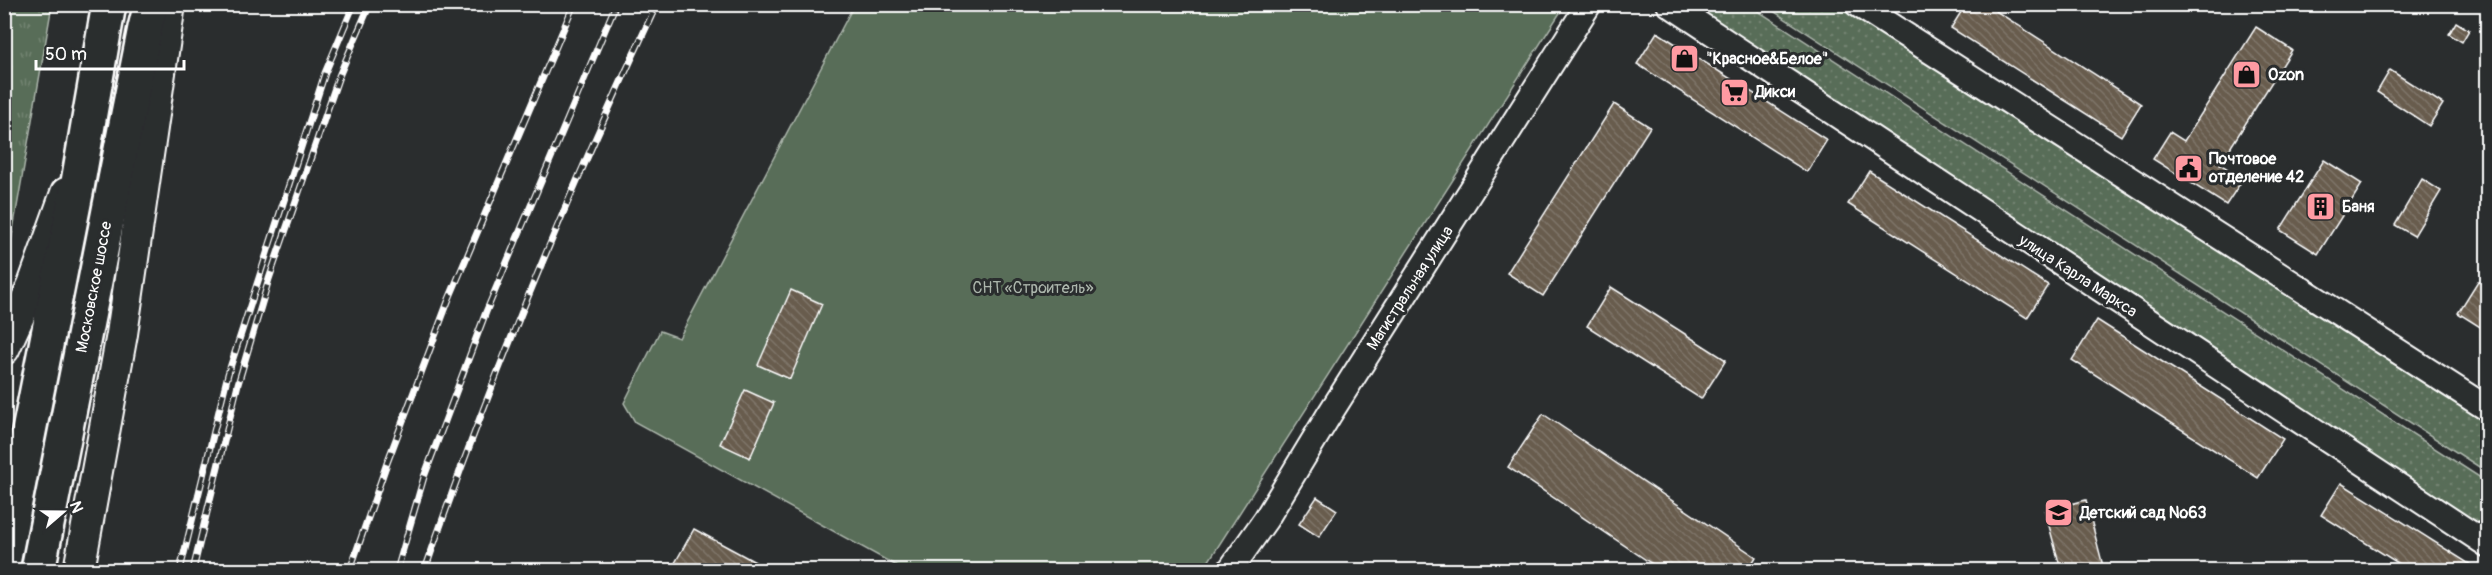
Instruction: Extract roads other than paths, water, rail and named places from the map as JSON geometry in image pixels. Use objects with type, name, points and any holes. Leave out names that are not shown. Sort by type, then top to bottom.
[{"type":"highway","points":[[4,558],[85,146],[109,4]]},
{"type":"highway","name":"Московское шоссе","points":[[38,570],[151,4]]},
{"type":"main road","name":"Московское шоссе","points":[[79,570],[122,334],[170,4]]},
{"type":"main road","points":[[4,349],[33,285],[59,209],[85,146]]},
{"type":"street","name":"Магистральная улица","points":[[1230,570],[1266,519],[1335,405],[1589,4]]},
{"type":"street","name":"улица Карла Маркса","points":[[1669,4],[2487,545]]},
{"type":"street","points":[[1857,4],[2487,409]]},
{"type":"railway","points":[[180,570],[228,374],[325,73],[354,4]]},
{"type":"railway","points":[[193,570],[238,384],[269,279],[339,76],[370,4]]},
{"type":"railway","points":[[350,570],[387,463],[449,299],[574,4]]},
{"type":"railway","points":[[397,570],[424,477],[486,312],[616,4]]},
{"type":"railway","points":[[425,570],[477,426],[533,284],[593,143],[657,4]]},
{"type":"place","name":"\"Красное&Белое\"","points":[[1685,59]]},
{"type":"place","name":"Ozon","points":[[2247,75]]},
{"type":"place","name":"Дикси","points":[[1734,92]]},
{"type":"place","name":"Почтовое отделение 42","points":[[2188,168]]},
{"type":"place","name":"Баня","points":[[2321,207]]},
{"type":"place","name":"Детский сад №63","points":[[2059,513]]},
{"type":"park label","name":"СНТ «Строитель»","points":[[1033,288]]}]
